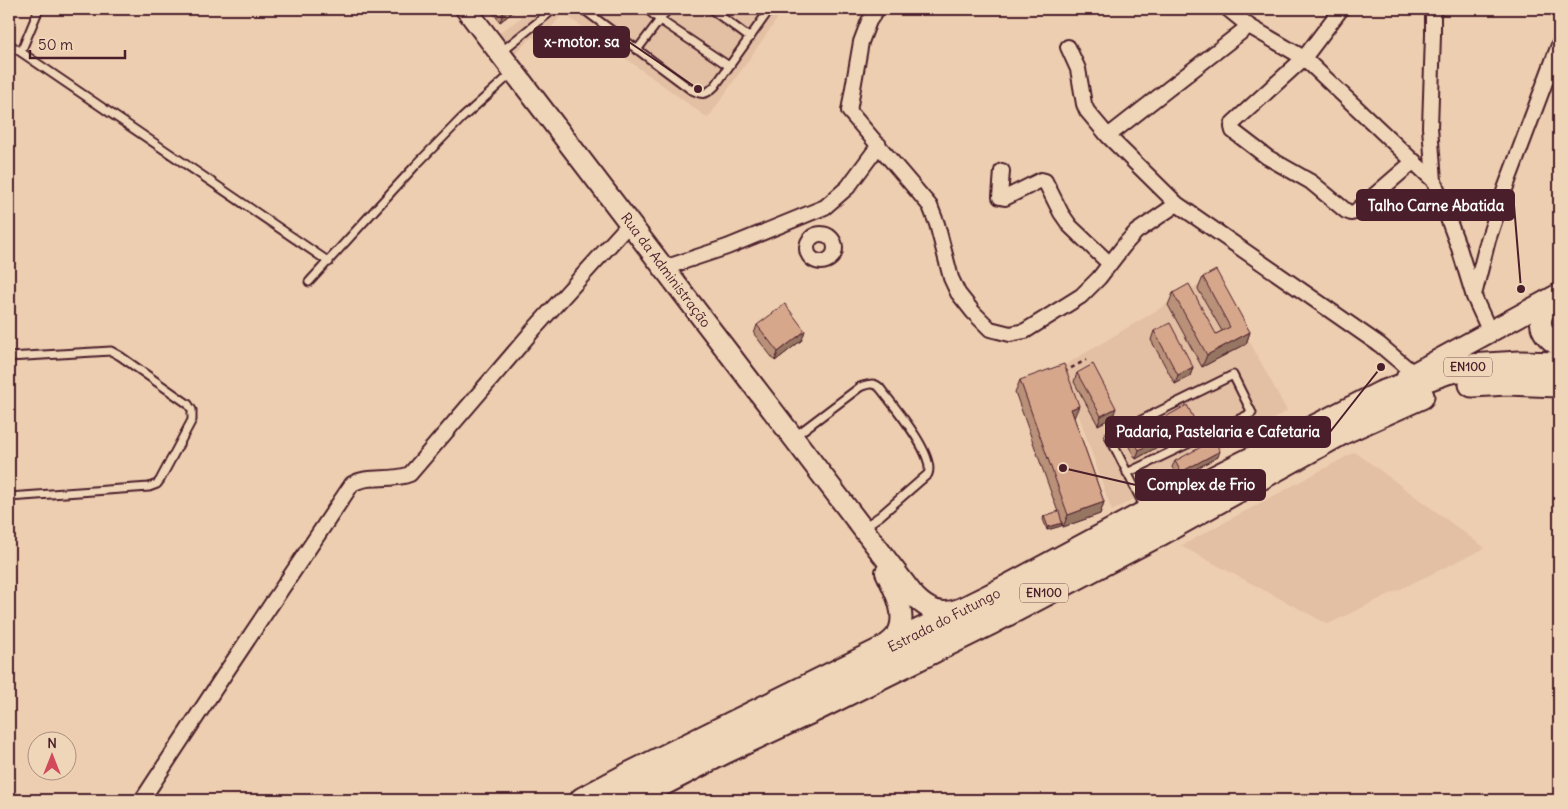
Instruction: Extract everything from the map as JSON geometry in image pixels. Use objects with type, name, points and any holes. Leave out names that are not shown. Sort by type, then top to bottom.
[{"type":"highway","name":"Estrada do Futungo","points":[[583,800],[992,596],[1147,513],[1382,394],[1447,371],[1469,367],[1520,364],[1559,365]]},
{"type":"highway","name":"Estrada do Futungo","points":[[629,800],[724,751],[992,621],[1154,536],[1360,423],[1431,392],[1458,386],[1480,383],[1550,386]]},
{"type":"street","name":"Rua da Administração","points":[[466,9],[865,530]]},
{"type":"street","points":[[877,9],[869,21],[861,42],[848,111],[930,206],[937,224],[951,278],[958,292],[973,312],[990,329],[1010,334],[1025,331],[1082,296],[1136,232],[1177,204]]},
{"type":"street","points":[[1228,9],[1249,26],[1304,58],[1434,181]]},
{"type":"street","points":[[1341,9],[1304,58],[1233,123],[1232,127],[1234,131],[1267,157],[1311,182],[1351,213],[1355,212],[1414,161]]},
{"type":"street","points":[[1433,9],[1430,127],[1434,181],[1459,248],[1474,296],[1490,332]]},
{"type":"street","points":[[1108,136],[1249,26]]},
{"type":"street","points":[[1474,296],[1488,240],[1504,189],[1557,60],[1559,45]]},
{"type":"street","points":[[1068,47],[1078,69],[1087,111],[1108,136],[1177,204],[1380,346],[1413,373]]},
{"type":"street","points":[[664,268],[726,247],[825,207],[848,187],[879,145]]},
{"type":"street","points":[[1002,171],[1000,197],[1002,198],[1041,180],[1046,180],[1061,213],[1070,226],[1110,264]]},
{"type":"street","points":[[805,216],[814,235]]},
{"type":"street","points":[[142,800],[352,484],[359,480],[401,478],[410,474],[535,328],[630,223]]},
{"type":"street","points":[[1382,394],[1413,373],[1559,295]]},
{"type":"street","points":[[1559,295],[1544,311],[1540,321],[1548,338],[1559,346]]},
{"type":"street","points":[[865,530],[915,597],[932,611],[954,611],[992,596]]},
{"type":"street","points":[[865,530],[896,594],[901,613],[899,631],[869,658]]},
{"type":"lane","points":[[21,52],[40,9]]},
{"type":"lane","points":[[500,53],[554,9]]},
{"type":"lane","points":[[583,9],[690,89],[700,94],[709,92],[716,86],[770,9]]},
{"type":"lane","points":[[647,9],[660,20],[729,66]]},
{"type":"lane","points":[[637,50],[668,9]]},
{"type":"lane","points":[[711,9],[750,38]]},
{"type":"lane","points":[[9,44],[329,262]]},
{"type":"lane","points":[[309,282],[461,119],[515,71]]},
{"type":"lane","points":[[9,357],[111,351],[188,404],[192,410],[192,420],[157,484],[149,487],[9,497]]},
{"type":"lane","points":[[1127,473],[1252,413],[1233,375],[1108,436],[1147,513]]},
{"type":"lane","points":[[793,437],[860,387],[870,383],[877,384],[918,441],[926,455],[930,468],[928,474],[865,530]]},
{"type":"path","points":[[1060,374],[1086,360]]},
{"type":"shaded area","points":[[520,9],[784,9],[708,118],[563,13],[539,43],[532,37],[508,61],[490,39],[521,18]]},
{"type":"shaded area","points":[[1214,276],[1287,411],[1112,511],[1062,367]]},
{"type":"shaded area","points":[[1355,452],[1485,548],[1328,624],[1181,546]]},
{"type":"building","points":[[500,9],[508,9],[503,13]]},
{"type":"building","points":[[1216,270],[1250,332],[1207,355],[1173,293],[1189,284],[1216,334],[1230,327],[1203,277]]},
{"type":"building","points":[[785,304],[805,331],[778,352],[757,325]]},
{"type":"building","points":[[1170,323],[1193,367],[1178,375],[1154,331]]},
{"type":"building","points":[[1064,364],[1079,406],[1071,409],[1104,502],[1068,515],[1020,380]]},
{"type":"building","points":[[1093,364],[1116,408],[1101,416],[1077,373]]},
{"type":"building","points":[[1187,405],[1194,419],[1139,450],[1131,436]]},
{"type":"building","points":[[1214,440],[1220,451],[1181,472],[1175,461]]},
{"type":"building","points":[[1059,511],[1062,523],[1048,527],[1044,516]]},
{"type":"place","name":"x-motor. sa","points":[[698,89]]},
{"type":"place","name":"Talho Carne Abatida","points":[[1521,289]]},
{"type":"place","name":"Padaria, Pastelaria e Cafetaria","points":[[1381,367]]},
{"type":"place","name":"Complex de Frio","points":[[1063,468]]}]
